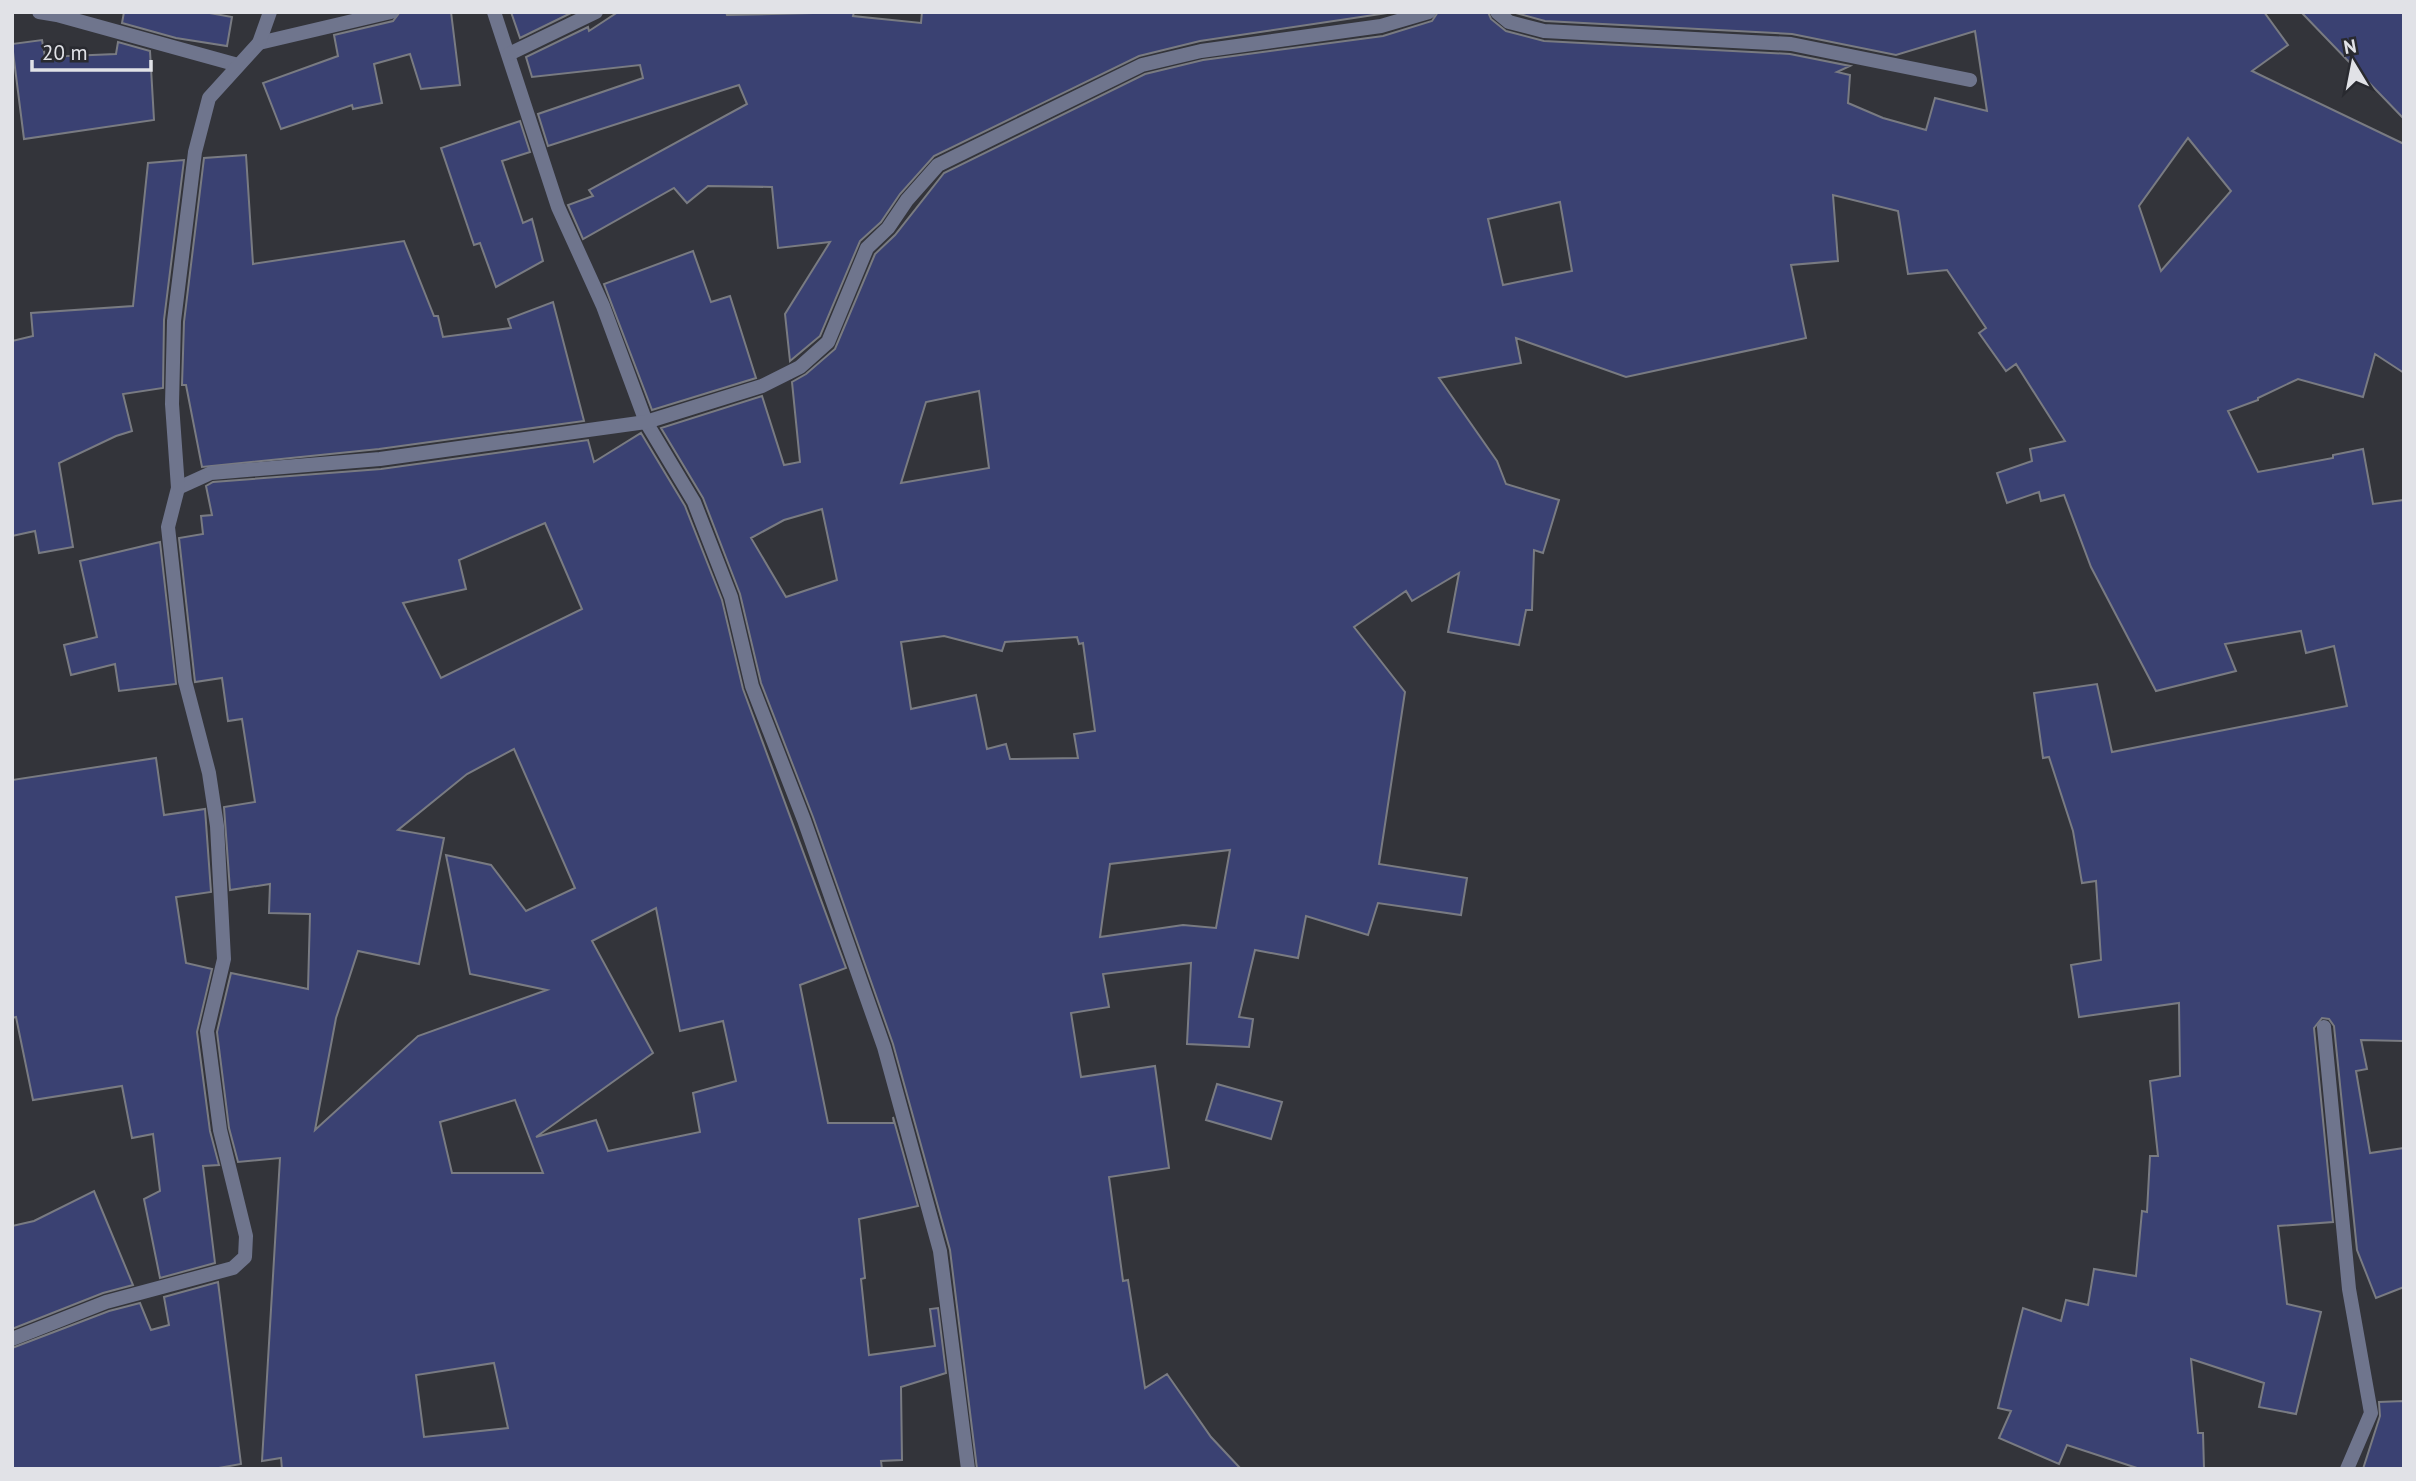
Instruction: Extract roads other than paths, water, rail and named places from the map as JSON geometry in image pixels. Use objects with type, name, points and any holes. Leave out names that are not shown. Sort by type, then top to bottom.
[{"type":"street","points":[[39,12],[238,65]]},
{"type":"street","points":[[12,1339],[106,1302],[233,1268],[245,1257],[246,1236],[220,1130],[207,1031],[223,959],[221,886],[209,773],[185,681],[168,527],[178,488],[172,404],[174,321],[195,152],[209,98],[259,43],[270,12]]},
{"type":"street","points":[[259,43],[391,12]]},
{"type":"street","points":[[494,12],[558,207],[603,306],[646,422],[694,502],[731,597],[752,686],[804,820],[884,1047],[940,1251],[968,1469]]},
{"type":"street","points":[[509,54],[596,12]]},
{"type":"street","points":[[178,488],[211,473],[366,461],[646,422],[762,386],[800,367],[828,342],[867,248],[888,228],[907,200],[938,165],[1142,65],[1200,51],[1381,26],[1429,12]]},
{"type":"street","points":[[1497,12],[1509,22],[1545,31],[1791,44],[1970,80]]},
{"type":"street","points":[[2324,1027],[2349,1289],[2371,1413],[2347,1469]]}]
